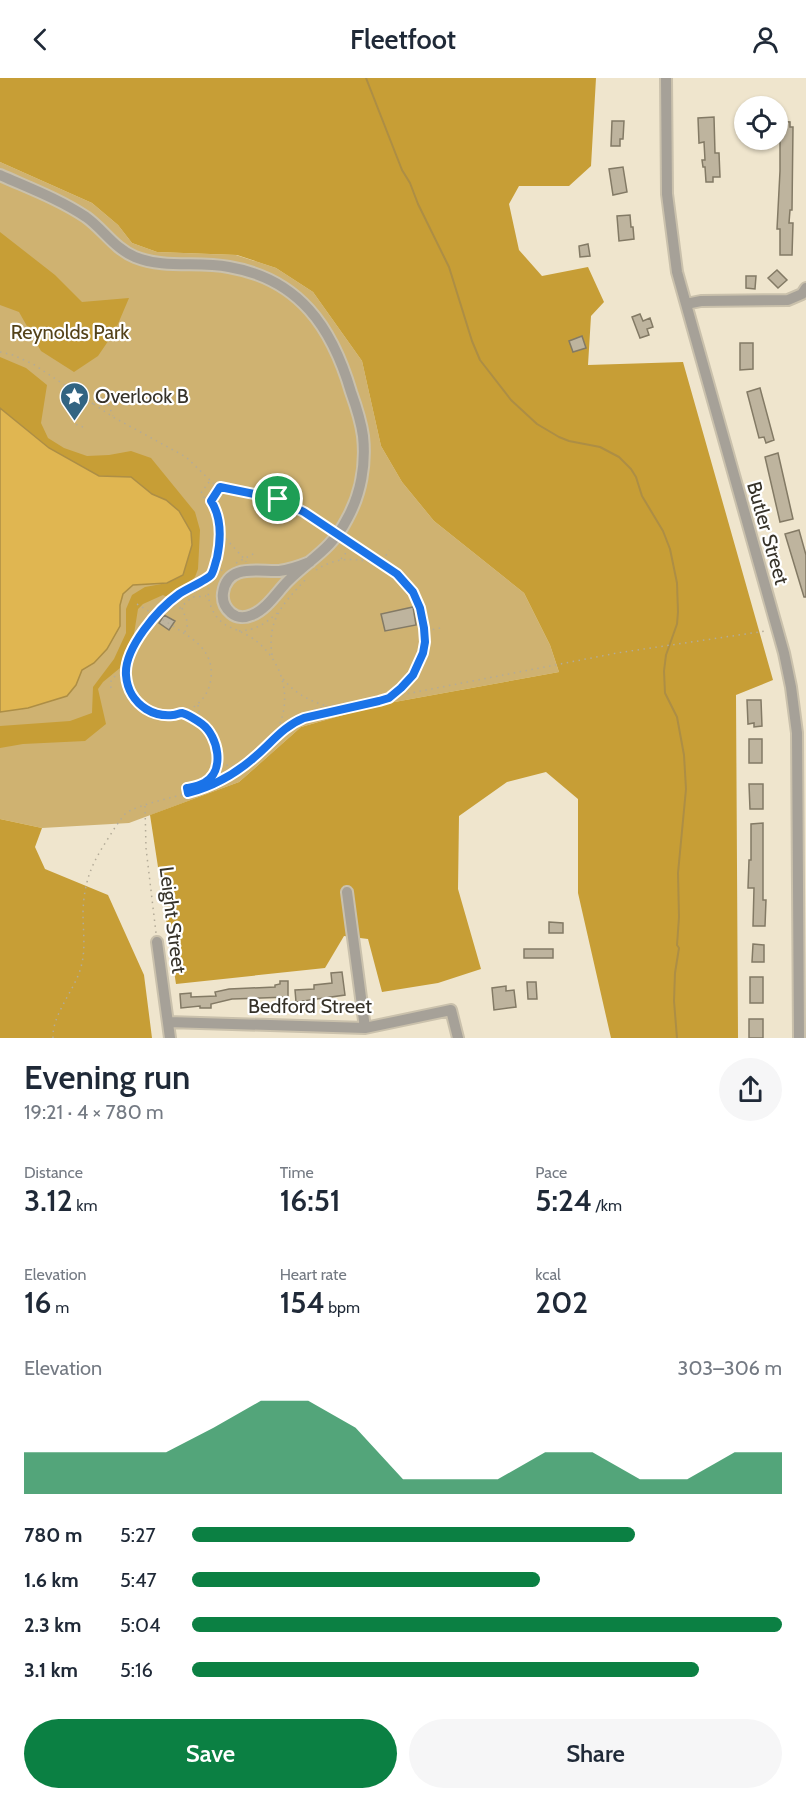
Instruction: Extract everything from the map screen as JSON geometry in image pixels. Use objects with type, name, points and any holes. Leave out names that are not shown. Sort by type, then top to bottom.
[{"type":"street","name":"Butler Street","points":[[666,78],[667,194],[677,272],[784,653],[791,687],[802,767],[799,1038]]},
{"type":"street","points":[[0,175],[72,208],[99,227],[122,250],[132,256],[160,264],[215,265],[269,279],[311,311],[324,327],[340,357],[363,435],[364,458],[353,507],[338,534],[311,567],[293,576],[261,609],[250,616],[237,616],[230,612],[224,604],[224,587],[235,574],[249,570],[281,571],[311,567]]},
{"type":"street","points":[[686,304],[700,301],[788,300],[802,294],[806,288]]},
{"type":"street","points":[[347,892],[365,1028]]},
{"type":"street","name":"Leight Street","points":[[157,942],[170,1038]]},
{"type":"street","name":"Bedford Street","points":[[168,1022],[365,1028],[451,1010],[458,1038]]},
{"type":"path","points":[[0,352],[33,364],[113,417],[186,457],[209,481],[220,487],[278,499],[304,512],[404,580],[413,592],[420,608],[424,631],[423,653],[418,667],[407,682],[389,698]]},
{"type":"path","points":[[92,404],[98,397],[106,398],[113,417]]},
{"type":"path","points":[[84,427],[76,426],[72,416],[85,399]]},
{"type":"path","points":[[209,481],[201,495],[211,501],[214,506],[221,534],[211,576],[208,602],[218,618],[229,628],[254,639],[273,657]]},
{"type":"path","points":[[211,501],[220,487]]},
{"type":"path","points":[[221,534],[245,559],[249,570]]},
{"type":"path","points":[[340,560],[352,544]]},
{"type":"path","points":[[188,793],[187,788],[222,776],[237,766],[286,722],[303,713],[377,697],[399,684],[409,674],[417,660],[420,632],[417,612],[410,595],[399,582],[349,548]]},
{"type":"path","points":[[379,567],[389,550]]},
{"type":"path","points":[[137,604],[173,626],[200,644],[211,664],[210,685],[205,695],[198,704],[182,713],[164,715],[149,711],[136,701],[126,675],[128,659],[134,646],[152,621],[167,604],[194,585],[255,553]]},
{"type":"path","points":[[311,567],[340,560],[373,563]]},
{"type":"path","points":[[239,631],[259,628],[277,612],[307,578]]},
{"type":"path","points":[[194,585],[196,596]]},
{"type":"path","points":[[167,604],[182,607],[196,596],[208,596]]},
{"type":"path","points":[[182,607],[188,622],[184,633]]},
{"type":"path","points":[[277,612],[271,635],[273,657],[282,679],[284,713],[277,728]]},
{"type":"path","points":[[420,632],[440,628]]},
{"type":"path","points":[[53,1038],[56,1021],[82,965],[84,894],[91,867],[123,817],[132,809],[208,787],[232,775],[258,755],[280,732],[304,718],[389,698],[617,653],[753,634],[776,628]]},
{"type":"path","points":[[111,688],[112,678],[126,675]]},
{"type":"path","points":[[282,679],[305,698],[330,706]]},
{"type":"path","points":[[198,704],[200,722]]},
{"type":"path","points":[[182,713],[200,722],[215,740],[218,757],[213,774],[205,783]]},
{"type":"path","points":[[218,757],[225,765],[237,766]]},
{"type":"path","name":"Leight Street","points":[[145,806],[146,848],[157,942]]},
{"type":"green space","points":[[0,78],[596,78],[591,166],[569,186],[519,186],[509,204],[519,250],[542,276],[588,267],[604,302],[591,316],[588,365],[683,362],[773,680],[736,695],[738,1038],[611,1038],[578,893],[578,799],[546,772],[507,782],[459,816],[458,889],[481,969],[438,983],[382,992],[368,939],[344,936],[325,968],[176,984],[150,815],[239,782],[301,727],[378,705],[559,672],[550,645],[524,593],[434,521],[402,482],[381,446],[362,361],[313,292],[276,268],[237,255],[157,252],[132,243],[118,225],[92,203],[0,162]]},
{"type":"green space","points":[[0,162],[92,203],[118,225],[132,243],[157,252],[236,255],[276,268],[313,292],[362,361],[381,446],[402,482],[434,521],[524,593],[550,645],[559,672],[378,705],[301,727],[239,782],[129,823],[42,828],[0,819]]},
{"type":"green space","name":"Reynolds Park","points":[[0,232],[55,275],[82,302],[129,298],[115,331],[98,356],[74,372],[41,351],[19,312],[0,305]]},
{"type":"green space","points":[[0,357],[26,368],[47,385],[41,423],[48,438],[64,448],[87,456],[131,451],[151,458],[195,512],[200,530],[198,569],[195,577],[187,586],[167,597],[163,595],[143,604],[138,609],[134,634],[125,651],[120,668],[98,689],[106,724],[85,741],[23,744],[0,748],[0,726],[70,721],[92,713],[93,687],[114,659],[126,633],[126,609],[132,595],[145,587],[167,583],[183,575],[166,500],[152,494],[131,477],[99,476],[47,447],[0,408]]},
{"type":"green space","points":[[0,819],[42,828],[35,847],[45,869],[108,895],[144,975],[152,1038],[0,1038]]},
{"type":"shaded area","points":[[0,408],[49,448],[99,476],[131,477],[152,494],[166,500],[179,511],[191,532],[192,545],[183,575],[167,583],[133,585],[123,594],[120,605],[120,626],[107,649],[94,663],[82,670],[76,685],[67,696],[28,708],[0,712]]},
{"type":"building","points":[[714,117],[715,153],[719,153],[720,177],[713,177],[713,182],[706,182],[702,160],[705,160],[704,142],[699,143],[698,118]]},
{"type":"building","points":[[612,121],[624,121],[623,139],[620,139],[620,146],[611,146]]},
{"type":"building","points":[[788,122],[790,122],[790,127],[793,127],[792,210],[790,210],[789,223],[793,223],[792,255],[780,255],[780,229],[777,229],[780,150],[788,150]]},
{"type":"building","points":[[623,167],[627,192],[613,195],[609,169]]},
{"type":"building","points":[[630,215],[634,239],[619,241],[617,216]]},
{"type":"building","points":[[588,244],[590,256],[580,257],[579,246]]},
{"type":"building","points":[[777,270],[787,280],[778,288],[768,278]]},
{"type":"building","points":[[746,276],[756,276],[755,289],[746,288]]},
{"type":"building","points":[[640,314],[643,321],[650,318],[653,327],[647,329],[649,335],[640,338],[632,317]]},
{"type":"building","points":[[582,336],[586,348],[573,352],[569,341]]},
{"type":"building","points":[[740,343],[753,343],[753,369],[740,370]]},
{"type":"building","points":[[760,388],[774,440],[766,443],[764,437],[759,438],[747,392]]},
{"type":"building","points":[[778,453],[793,519],[780,522],[765,457]]},
{"type":"building","points":[[799,530],[806,555],[806,597],[804,597],[785,534]]},
{"type":"building","points":[[413,607],[416,625],[385,631],[381,614]]},
{"type":"building","points":[[164,615],[175,621],[169,630],[159,623]]},
{"type":"building","points":[[747,700],[761,700],[762,726],[754,727],[754,723],[748,724]]},
{"type":"building","points":[[749,739],[762,739],[762,763],[749,763]]},
{"type":"building","points":[[749,784],[763,784],[763,809],[750,809]]},
{"type":"building","points":[[763,823],[765,926],[753,926],[754,888],[748,888],[751,824]]},
{"type":"building","points":[[549,922],[563,923],[563,933],[549,933]]},
{"type":"building","points":[[753,944],[764,945],[764,962],[752,962]]},
{"type":"building","points":[[524,949],[553,949],[553,958],[524,958]]},
{"type":"building","points":[[342,972],[345,995],[296,1002],[295,990],[314,989],[314,985],[332,983],[331,973]]},
{"type":"building","points":[[750,977],[763,977],[763,1003],[750,1003]]},
{"type":"building","points":[[280,981],[288,981],[288,997],[232,999],[211,1004],[211,1008],[200,1008],[200,1006],[181,1008],[180,994],[191,993],[191,997],[216,996],[215,992],[229,989],[275,987],[280,984]]},
{"type":"building","points":[[527,982],[536,982],[537,999],[528,999]]},
{"type":"building","points":[[506,986],[506,991],[514,990],[516,1007],[494,1010],[492,988]]},
{"type":"building","points":[[749,1019],[763,1019],[763,1038],[749,1038]]},
{"type":"waterway","points":[[366,78],[402,170],[449,267],[480,360],[511,400],[537,424],[559,437],[600,447],[619,457],[636,477],[642,496],[663,531],[670,549],[677,583],[678,612],[677,624],[666,655],[665,693],[677,717],[684,755],[686,789],[678,873],[677,945],[679,948],[674,1001],[677,1038]]},
{"type":"place","name":"Overlook B","points":[[74,422]]},
{"type":"route","points":[[220,487],[278,499],[293,505],[329,528],[404,580],[413,592],[420,608],[425,642],[422,660],[413,675],[389,698],[304,718],[291,724],[258,755],[232,775],[208,787],[188,793],[187,788],[205,783],[211,778],[218,757],[215,740],[204,725],[182,713],[172,716],[156,714],[136,701],[126,681],[128,659],[141,636],[167,604],[178,594],[211,576],[221,534],[211,501],[220,487]]}]
